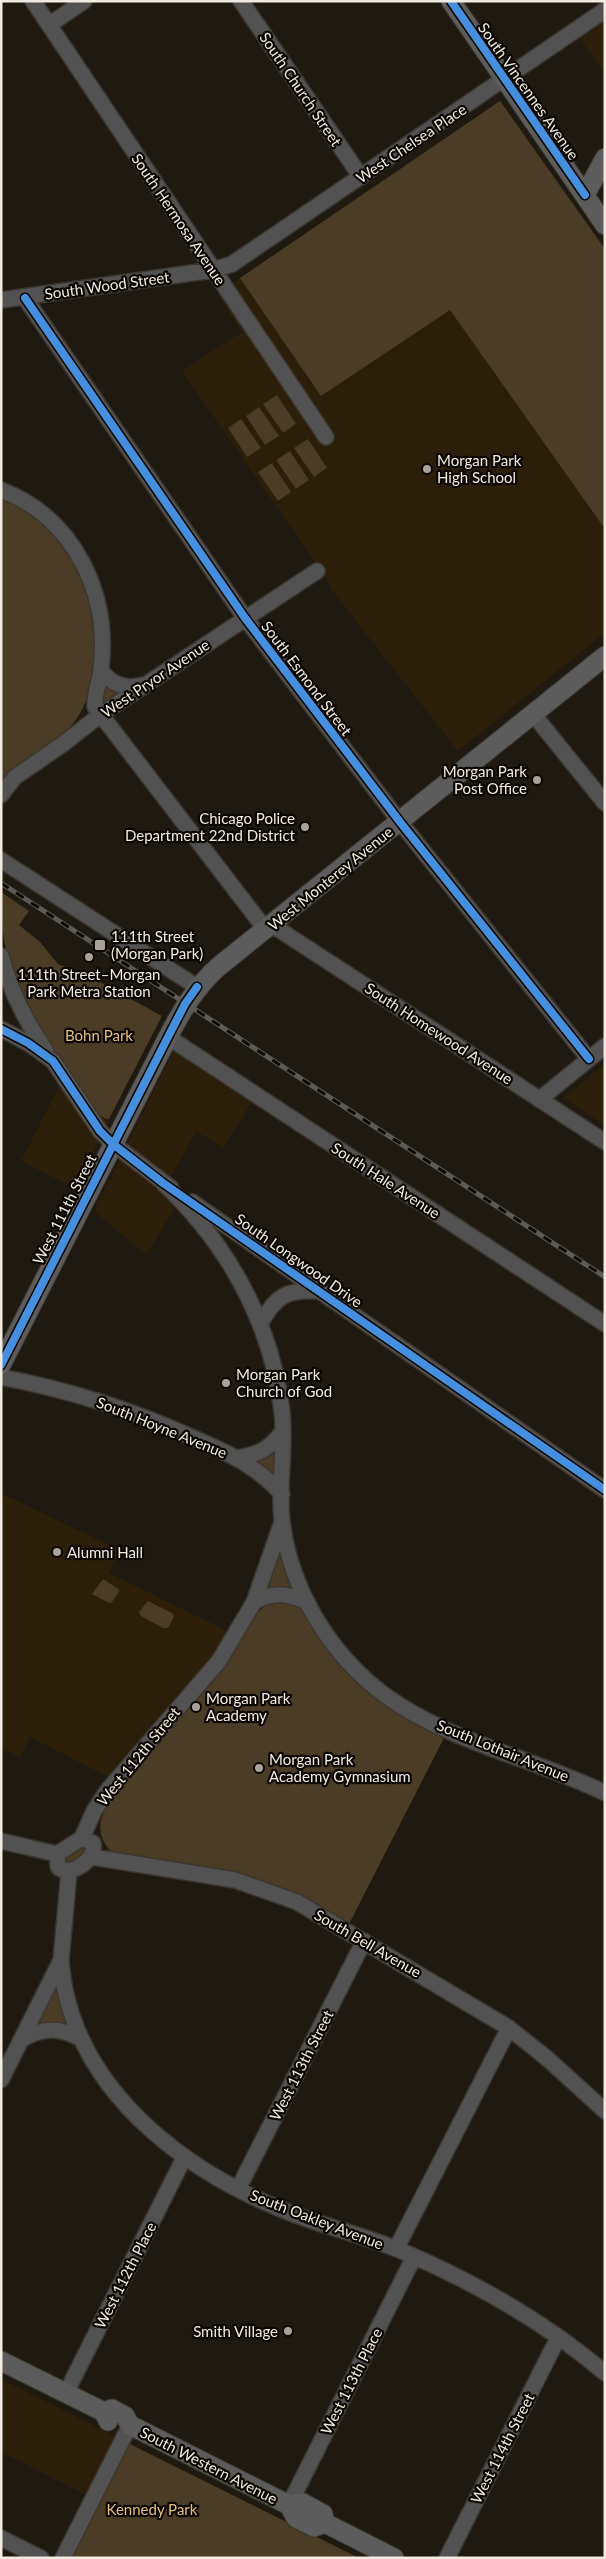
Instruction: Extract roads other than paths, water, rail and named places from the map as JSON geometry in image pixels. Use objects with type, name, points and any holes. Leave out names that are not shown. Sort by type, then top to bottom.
[{"type":"main road","name":"South Vincennes Avenue","points":[[451,1],[605,225]]},
{"type":"main road","points":[[585,196],[605,158]]},
{"type":"main road","name":"West Monterey Avenue","points":[[197,987],[218,967],[605,656]]},
{"type":"main road","name":"West 111th Street","points":[[1,1365],[185,1004],[197,987]]},
{"type":"main road","name":"South Western Avenue","points":[[1,2360],[104,2412],[106,2421],[119,2427],[130,2425],[289,2505],[303,2503],[323,2514],[325,2523],[394,2558]]},
{"type":"street","name":"South Hermosa Avenue","points":[[32,1],[326,437]]},
{"type":"street","points":[[49,25],[84,1]]},
{"type":"street","name":"South Church Street","points":[[241,1],[361,177]]},
{"type":"street","name":"West Chelsea Place","points":[[214,270],[232,264],[605,10]]},
{"type":"street","name":"South Wood Street","points":[[1,300],[214,270]]},
{"type":"street","name":"South Esmond Street","points":[[25,298],[245,618],[400,822],[589,1059]]},
{"type":"street","name":"South Homewood Avenue","points":[[1,490],[28,503],[46,516],[63,532],[83,562],[94,590],[99,612],[101,670],[95,706],[100,715],[269,927],[605,1142]]},
{"type":"street","name":"West Pryor Avenue","points":[[1,795],[15,778],[100,715],[317,571]]},
{"type":"street","points":[[101,670],[106,678],[121,686],[136,687],[148,683]]},
{"type":"street","points":[[533,714],[605,803]]},
{"type":"street","points":[[1,860],[197,987]]},
{"type":"street","points":[[1,956],[5,971],[33,1032],[53,1061]]},
{"type":"street","points":[[1,993],[5,971]]},
{"type":"street","name":"South Longwood Drive","points":[[1,1029],[28,1043],[53,1061],[100,1131],[113,1144],[163,1183],[605,1490]]},
{"type":"street","name":"South Hale Avenue","points":[[168,1037],[605,1324]]},
{"type":"street","points":[[540,1099],[605,1046]]},
{"type":"street","name":"South Lothair Avenue","points":[[163,1183],[202,1223],[224,1254],[244,1286],[260,1324],[276,1381],[283,1431],[282,1520],[292,1563],[305,1601],[346,1659],[387,1697],[467,1738],[605,1793]]},
{"type":"street","points":[[260,1324],[278,1299],[300,1290],[320,1291]]},
{"type":"street","name":"South Hoyne Avenue","points":[[1,1377],[49,1386],[122,1408],[237,1458],[257,1470],[282,1494]]},
{"type":"street","points":[[237,1458],[252,1456],[262,1452],[283,1431]]},
{"type":"street","name":"West 112th Street","points":[[82,1838],[94,1811],[107,1791],[219,1661],[254,1602],[282,1520]]},
{"type":"street","points":[[254,1602],[266,1596],[279,1593],[305,1601]]},
{"type":"street","points":[[1,1841],[57,1854],[82,1838],[94,1843],[93,1857],[69,1872],[62,1871],[58,1867],[57,1854]]},
{"type":"street","name":"South Bell Avenue","points":[[93,1857],[235,1880],[297,1902],[509,2028],[549,2060],[605,2111]]},
{"type":"street","points":[[1,2080],[61,1960],[69,1872]]},
{"type":"street","name":"West 113th Street","points":[[238,2189],[364,1941]]},
{"type":"street","name":"South Oakley Avenue","points":[[61,1960],[65,1993],[81,2038],[98,2068],[120,2098],[184,2158],[238,2189],[293,2214],[396,2249],[471,2284],[558,2338],[605,2374]]},
{"type":"street","points":[[396,2249],[509,2028]]},
{"type":"street","points":[[22,2040],[41,2030],[52,2029],[71,2033],[81,2038]]},
{"type":"street","name":"West 112th Place","points":[[66,2393],[184,2158]]},
{"type":"street","name":"West 113th Place","points":[[289,2505],[414,2257]]},
{"type":"street","name":"West 114th Street","points":[[447,2558],[558,2338]]},
{"type":"street","points":[[63,2558],[130,2425]]},
{"type":"street","points":[[1,2538],[41,2558]]},
{"type":"railway","points":[[1,883],[605,1277]]},
{"type":"place","name":"Morgan Park High School","points":[[427,469]]},
{"type":"place","name":"Morgan Park Post Office","points":[[537,780]]},
{"type":"place","name":"Chicago Police Department 22nd District","points":[[305,827]]},
{"type":"place","name":"111th Street (Morgan Park)","points":[[100,945]]},
{"type":"place","name":"111th Street–Morgan Park Metra Station","points":[[89,957]]},
{"type":"place","name":"Morgan Park Church of God","points":[[226,1383]]},
{"type":"place","name":"Alumni Hall","points":[[57,1552]]},
{"type":"place","name":"Morgan Park Academy","points":[[196,1707]]},
{"type":"place","name":"Morgan Park Academy Gymnasium","points":[[259,1768]]},
{"type":"place","name":"Smith Village","points":[[288,2331]]},
{"type":"park label","name":"Bohn Park","points":[[99,1035]]},
{"type":"park label","name":"Kennedy Park","points":[[152,2509]]}]
